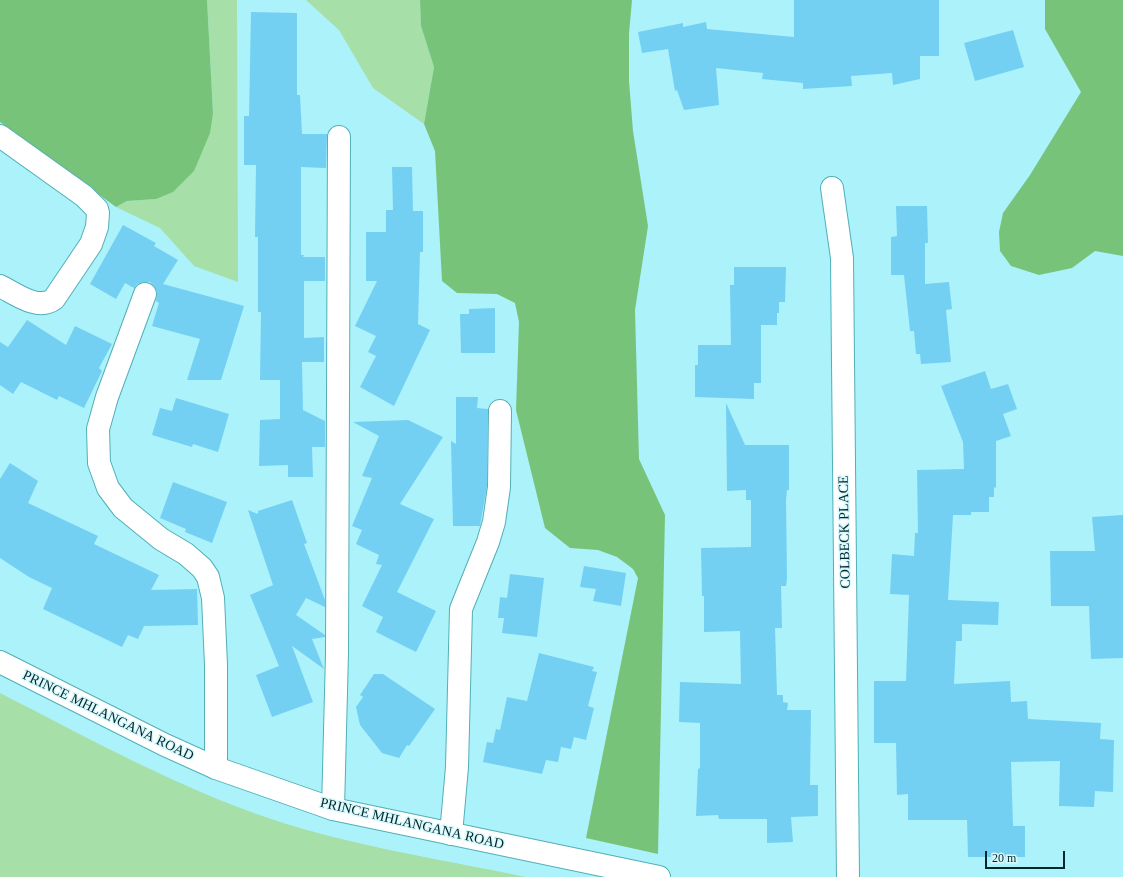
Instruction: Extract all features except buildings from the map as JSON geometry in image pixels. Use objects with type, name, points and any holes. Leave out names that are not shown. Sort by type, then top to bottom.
[{"type":"street","points":[[0,136],[84,196],[97,209],[99,219],[91,244],[54,299],[50,302],[41,304],[34,302],[0,286]]},
{"type":"street","points":[[332,809],[337,653],[339,137]]},
{"type":"street","name":"COLBECK PLACE","points":[[832,188],[842,258],[848,877]]},
{"type":"street","points":[[145,294],[107,397],[98,429],[99,463],[108,488],[123,508],[161,539],[186,554],[198,565],[209,580],[213,598],[216,666],[216,768]]},
{"type":"street","points":[[451,834],[457,767],[461,608],[488,542],[494,522],[499,487],[500,411]]},
{"type":"street","name":"PRINCE MHLANGANA ROAD","points":[[0,662],[165,745],[216,768],[332,809],[659,877]]},
{"type":"green space","points":[[0,0],[207,0],[213,113],[210,133],[194,171],[173,192],[156,199],[127,201],[116,207],[0,122]]},
{"type":"green space","points":[[207,0],[237,0],[238,282],[194,266],[160,228],[116,207],[127,201],[156,199],[213,113]]},
{"type":"green space","points":[[306,0],[420,0],[421,26],[434,67],[424,124],[373,88],[339,30]]},
{"type":"green space","points":[[420,0],[632,0],[629,34],[629,81],[633,131],[648,226],[635,310],[639,459],[665,515],[658,854],[586,838],[638,578],[633,569],[617,557],[598,550],[570,548],[545,528],[516,410],[519,322],[515,303],[497,294],[457,293],[442,281],[435,151],[424,124],[434,67],[421,26]]},
{"type":"green space","points":[[1045,0],[1123,0],[1123,256],[1095,251],[1072,268],[1039,275],[1011,266],[1000,251],[999,232],[1003,213],[1030,175],[1081,92],[1045,29]]},
{"type":"green space","points":[[0,693],[155,771],[187,786],[251,812],[352,842],[526,877],[0,877]]}]
